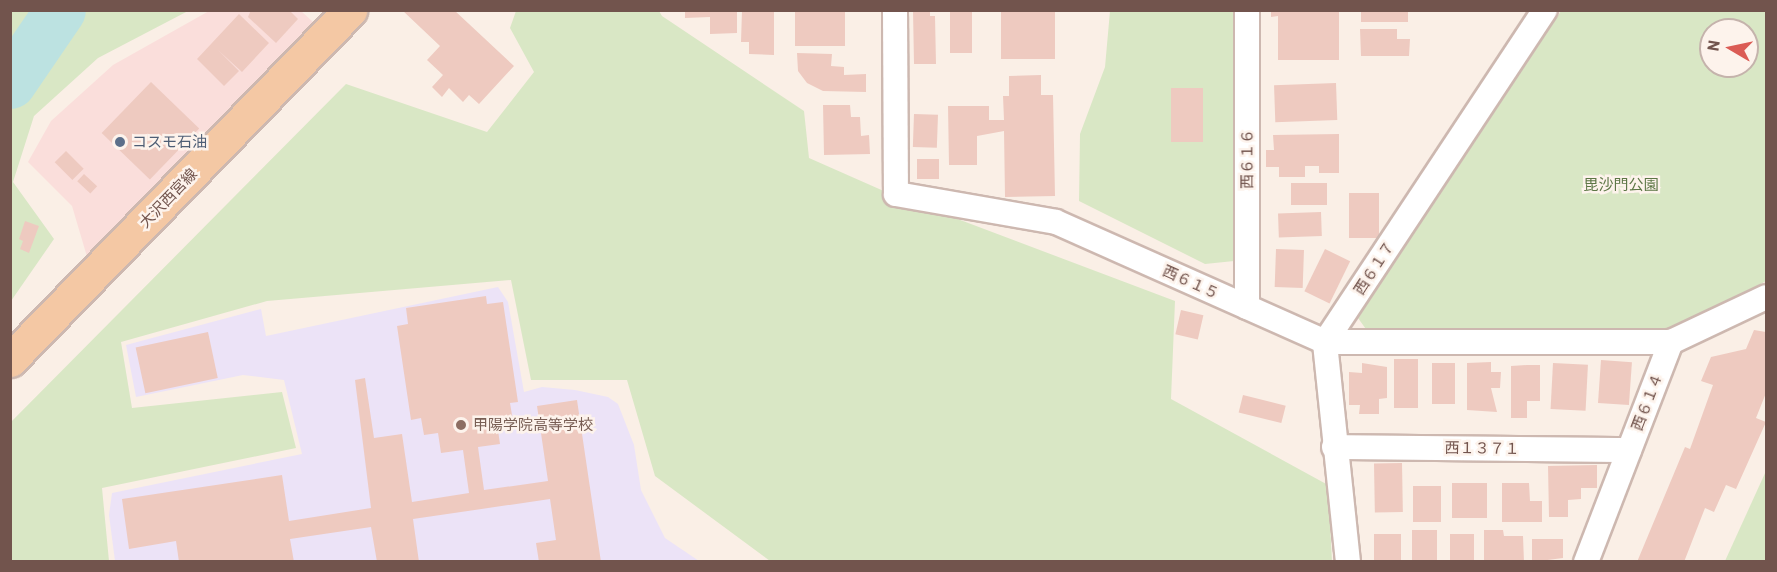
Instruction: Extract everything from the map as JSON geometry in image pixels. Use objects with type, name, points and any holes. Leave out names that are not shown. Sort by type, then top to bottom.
[{"type":"main road","name":"大沢西宮線","points":[[12,359],[350,10]]},
{"type":"street","name":"西６１５","points":[[895,10],[896,194],[1056,222],[1325,342],[1671,342]]},
{"type":"street","name":"西６１６","points":[[1247,10],[1247,307]]},
{"type":"street","name":"西６１７","points":[[1325,342],[1545,10]]},
{"type":"street","points":[[1671,342],[1767,297]]},
{"type":"street","points":[[1325,342],[1334,447],[1348,561]]},
{"type":"street","name":"西６１４","points":[[1586,561],[1671,342]]},
{"type":"street","name":"西１３７１","points":[[1334,447],[1629,450]]},
{"type":"shaded area","name":"コスモ石油","points":[[209,11],[301,11],[313,22],[88,260],[72,206],[28,162],[51,121],[113,65]]},
{"type":"shaded area","name":"甲陽学院高等学校","points":[[498,287],[508,302],[524,392],[542,387],[575,390],[608,397],[618,404],[634,445],[641,490],[665,538],[699,561],[115,561],[109,515],[112,493],[302,454],[284,380],[243,375],[136,397],[126,345],[261,309],[266,336]]},
{"type":"green space","points":[[11,11],[188,11],[98,58],[34,116],[13,182],[54,239],[11,301]]},
{"type":"green space","points":[[516,11],[659,11],[662,16],[804,111],[809,158],[886,192],[1175,301],[1171,399],[1328,485],[1332,561],[770,561],[655,476],[627,380],[531,380],[511,280],[267,301],[121,342],[132,408],[282,392],[296,448],[102,488],[109,561],[11,561],[10,423],[346,84],[487,132],[534,72],[510,28]]},
{"type":"green space","points":[[1110,11],[1233,11],[1234,261],[1205,264],[1079,201],[1080,134],[1105,67]]},
{"type":"green space","name":"毘沙門公園","points":[[1561,11],[1766,11],[1766,281],[1675,331],[1368,332],[1358,318]]},
{"type":"green space","points":[[1766,471],[1766,561],[1725,561]]},
{"type":"building","points":[[251,10],[289,10],[298,19],[276,43],[248,17]]},
{"type":"building","points":[[402,10],[454,10],[514,66],[479,104],[469,95],[463,102],[449,88],[442,97],[432,87],[443,75],[427,60],[440,46]]},
{"type":"building","points":[[685,10],[737,10],[737,33],[710,34],[710,17],[685,18]]},
{"type":"building","points":[[742,10],[774,10],[774,55],[749,54],[749,42],[741,42]]},
{"type":"building","points":[[795,10],[845,10],[845,46],[795,46]]},
{"type":"building","points":[[913,10],[930,10],[930,16],[935,16],[936,64],[914,64]]},
{"type":"building","points":[[950,10],[972,10],[972,53],[950,53]]},
{"type":"building","points":[[1001,10],[1055,10],[1055,59],[1001,59]]},
{"type":"building","points":[[1271,10],[1339,10],[1339,60],[1278,60],[1278,16],[1271,17]]},
{"type":"building","points":[[1361,10],[1408,10],[1408,22],[1361,22]]},
{"type":"building","points":[[239,14],[269,43],[242,72],[218,50],[239,71],[224,86],[197,59]]},
{"type":"building","points":[[1360,29],[1397,29],[1397,39],[1410,39],[1409,56],[1361,56]]},
{"type":"building","points":[[797,53],[832,54],[831,66],[844,67],[844,75],[866,74],[866,92],[823,91],[807,83],[798,71]]},
{"type":"building","points":[[1041,75],[1041,95],[1053,95],[1055,196],[1005,197],[1004,131],[977,136],[977,165],[949,165],[948,106],[989,106],[989,120],[1004,120],[1003,96],[1009,96],[1009,76]]},
{"type":"building","points":[[151,82],[199,129],[150,180],[102,133]]},
{"type":"building","points":[[1336,83],[1337,120],[1275,122],[1274,85]]},
{"type":"building","points":[[1171,88],[1203,88],[1203,142],[1171,142]]},
{"type":"building","points":[[823,105],[850,105],[851,117],[860,117],[861,136],[869,135],[870,154],[824,155]]},
{"type":"building","points":[[914,114],[938,115],[937,148],[913,147]]},
{"type":"building","points":[[1339,134],[1339,173],[1319,173],[1319,166],[1305,166],[1305,177],[1279,177],[1279,167],[1266,167],[1266,150],[1274,150],[1273,135]]},
{"type":"building","points":[[66,151],[84,169],[72,180],[55,162]]},
{"type":"building","points":[[917,159],[939,159],[939,179],[917,179]]},
{"type":"building","points":[[84,174],[97,186],[90,194],[77,181]]},
{"type":"building","points":[[1291,183],[1327,183],[1327,205],[1291,205]]},
{"type":"building","points":[[1349,193],[1379,193],[1379,238],[1349,238]]},
{"type":"building","points":[[1321,212],[1322,236],[1279,237],[1278,214]]},
{"type":"building","points":[[25,221],[39,226],[29,253],[20,249],[23,241],[19,239]]},
{"type":"building","points":[[1276,249],[1304,250],[1303,288],[1275,287]]},
{"type":"building","points":[[1325,249],[1350,261],[1330,304],[1304,291]]},
{"type":"building","points":[[486,296],[487,304],[503,302],[518,402],[510,403],[513,421],[497,423],[500,444],[478,447],[484,490],[548,481],[537,406],[577,400],[601,562],[539,562],[536,543],[556,540],[550,499],[413,519],[419,562],[377,562],[371,527],[290,539],[294,562],[179,562],[176,541],[129,549],[122,499],[282,475],[289,521],[371,508],[355,380],[365,378],[374,438],[402,434],[412,502],[469,493],[463,450],[441,453],[438,433],[424,435],[421,418],[411,420],[397,326],[408,324],[406,308]]},
{"type":"building","points":[[1181,310],[1203,315],[1198,340],[1175,334]]},
{"type":"building","points":[[1754,330],[1766,332],[1766,393],[1756,418],[1766,422],[1736,489],[1726,485],[1714,512],[1705,508],[1684,562],[1637,562],[1685,447],[1690,449],[1713,385],[1701,381],[1711,357],[1746,349]]},
{"type":"building","points":[[208,332],[218,378],[145,393],[136,347]]},
{"type":"building","points":[[1394,359],[1418,359],[1418,408],[1394,408]]},
{"type":"building","points":[[1601,360],[1632,362],[1629,405],[1598,403]]},
{"type":"building","points":[[1491,362],[1491,372],[1501,372],[1500,388],[1491,388],[1497,412],[1467,410],[1467,363]]},
{"type":"building","points":[[1362,363],[1387,367],[1387,398],[1379,399],[1379,414],[1359,414],[1360,405],[1349,405],[1349,372],[1362,373]]},
{"type":"building","points":[[1432,363],[1455,363],[1455,404],[1432,404]]},
{"type":"building","points":[[1553,363],[1588,365],[1586,411],[1551,409]]},
{"type":"building","points":[[1540,365],[1540,401],[1527,401],[1527,418],[1511,418],[1511,366]]},
{"type":"building","points":[[1243,395],[1286,406],[1281,423],[1239,412]]},
{"type":"building","points":[[1374,463],[1402,463],[1403,512],[1375,512]]},
{"type":"building","points":[[1597,465],[1597,488],[1581,488],[1581,499],[1568,500],[1568,517],[1549,517],[1548,466]]},
{"type":"building","points":[[1452,483],[1487,483],[1487,518],[1452,518]]},
{"type":"building","points":[[1502,483],[1529,483],[1530,501],[1542,501],[1542,522],[1502,522]]},
{"type":"building","points":[[1413,486],[1441,486],[1441,522],[1413,522]]},
{"type":"building","points":[[1412,530],[1437,530],[1437,562],[1412,562]]},
{"type":"building","points":[[1484,530],[1503,530],[1504,536],[1523,536],[1524,562],[1484,562]]},
{"type":"building","points":[[1374,534],[1401,534],[1401,562],[1374,562]]},
{"type":"building","points":[[1450,534],[1474,534],[1474,562],[1450,562]]},
{"type":"building","points":[[1532,539],[1563,539],[1563,558],[1532,562]]},
{"type":"waterway","points":[[10,83],[60,10]]},
{"type":"place","name":"コスモ石油","points":[[120,142]]},
{"type":"place","name":"甲陽学院高等学校","points":[[461,425]]}]
